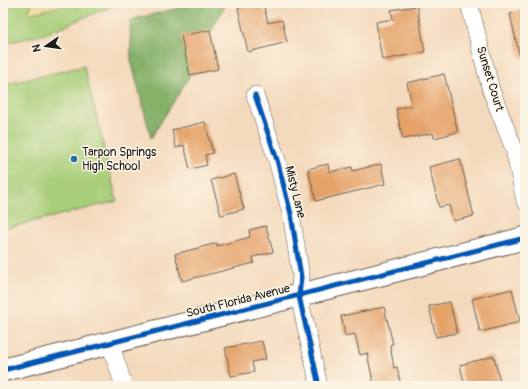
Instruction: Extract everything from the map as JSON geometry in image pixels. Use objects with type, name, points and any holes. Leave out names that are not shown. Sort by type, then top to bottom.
[{"type":"street","name":"Sunset Court","points":[[469,3],[491,90],[514,149],[525,201]]},
{"type":"street","name":"Misty Lane","points":[[255,95],[277,160],[290,214],[301,277],[299,296],[319,386]]},
{"type":"street","name":"South Florida Avenue","points":[[3,370],[525,238]]},
{"type":"street","points":[[110,343],[124,386]]},
{"type":"green space","points":[[3,3],[119,3],[45,34],[3,44]]},
{"type":"green space","points":[[199,3],[226,3],[207,40],[196,66],[151,138],[131,60],[130,20]]},
{"type":"green space","points":[[84,66],[117,201],[3,229],[3,85]]},
{"type":"sand","points":[[32,3],[64,3],[64,5],[28,14]]},
{"type":"building","points":[[263,3],[268,23],[282,20],[287,42],[248,52],[238,8]]},
{"type":"building","points":[[417,6],[425,52],[382,60],[376,22],[393,19],[391,10]]},
{"type":"building","points":[[525,10],[525,58],[520,58],[510,14]]},
{"type":"building","points":[[210,30],[218,69],[190,75],[181,36]]},
{"type":"building","points":[[444,74],[458,132],[434,138],[433,133],[403,139],[396,109],[412,105],[407,83]]},
{"type":"building","points":[[205,122],[213,153],[205,155],[207,165],[190,169],[184,145],[176,148],[172,130]]},
{"type":"building","points":[[460,159],[474,216],[453,221],[449,205],[439,207],[429,167]]},
{"type":"building","points":[[328,164],[329,172],[352,167],[353,171],[381,164],[385,184],[316,201],[308,169]]},
{"type":"building","points":[[234,174],[244,209],[221,215],[211,180]]},
{"type":"building","points":[[266,226],[273,252],[253,257],[254,263],[182,281],[175,254],[217,243],[217,246],[250,237],[249,230]]},
{"type":"building","points":[[512,289],[520,322],[480,332],[472,299]]},
{"type":"building","points":[[450,302],[457,333],[436,337],[429,306]]},
{"type":"building","points":[[384,307],[393,344],[390,345],[394,368],[397,367],[401,386],[374,386],[367,353],[360,355],[355,334],[345,336],[341,316]]},
{"type":"building","points":[[262,341],[266,359],[252,362],[254,372],[231,376],[225,348]]},
{"type":"building","points":[[494,356],[501,386],[465,386],[460,365]]},
{"type":"cycle path","points":[[255,95],[277,160],[291,214],[301,277],[299,296],[319,386]]},
{"type":"cycle path","points":[[3,370],[525,238]]},
{"type":"place","name":"Tarpon Springs High School","points":[[74,159]]}]
